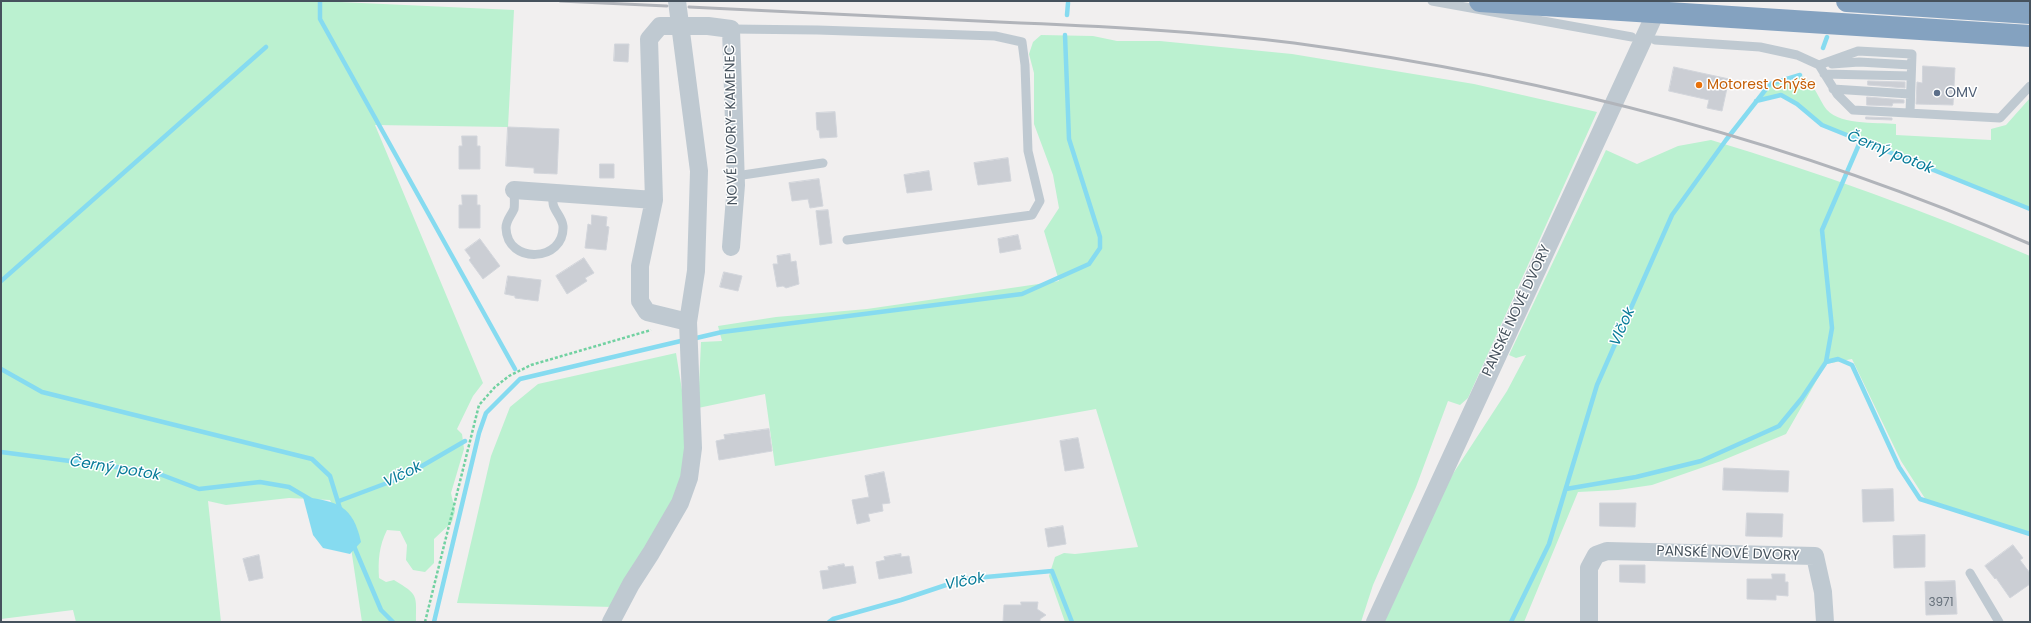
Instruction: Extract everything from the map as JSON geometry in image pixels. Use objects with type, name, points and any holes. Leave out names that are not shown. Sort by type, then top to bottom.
[{"type":"highway","points":[[1480,1],[2030,36]]},
{"type":"highway","points":[[1847,1],[2030,13]]},
{"type":"street","points":[[611,622],[631,584],[680,503],[689,478],[693,448],[689,326],[696,271],[699,171],[678,1]]},
{"type":"street","name":"PANSKÉ NOVÉ DVORY","points":[[1375,622],[1661,1]]},
{"type":"street","name":"NOVÉ DVORY-KAMENEC","points":[[689,326],[666,317],[647,312],[640,301],[640,266],[654,200],[649,39],[660,26],[708,26],[731,29],[736,176],[731,247]]},
{"type":"street","points":[[514,190],[654,200]]},
{"type":"street","name":"PANSKÉ NOVÉ DVORY","points":[[1590,622],[1589,568],[1596,555],[1607,551],[1815,556],[1823,592],[1824,622]]},
{"type":"lane","points":[[1432,1],[1632,37]]},
{"type":"lane","points":[[731,29],[818,30],[995,36],[1022,42],[1025,65],[1028,151],[1040,201],[1032,215],[847,240]]},
{"type":"lane","points":[[1655,40],[1760,48],[1797,56],[1819,65],[1858,62],[1911,65],[1910,113]]},
{"type":"lane","points":[[1819,65],[1834,89],[1853,110],[2000,118],[2030,86]]},
{"type":"lane","points":[[1824,74],[1911,76]]},
{"type":"lane","points":[[1834,89],[1910,94]]},
{"type":"lane","points":[[736,176],[823,163]]},
{"type":"lane","points":[[514,190],[514,208],[508,218],[506,228],[509,239],[515,248],[525,254],[536,256],[551,250],[561,237],[563,226],[560,216],[554,207],[553,192]]},
{"type":"lane","points":[[1970,573],[1999,622]]},
{"type":"path","points":[[425,622],[478,405],[495,387],[509,376],[531,365],[663,327],[666,317]]},
{"type":"green space","points":[[1,1],[318,1],[514,10],[508,127],[375,125],[483,383],[473,396],[457,429],[462,434],[464,449],[451,493],[455,511],[452,522],[434,539],[434,563],[425,572],[413,570],[406,560],[407,545],[400,531],[387,530],[382,542],[379,559],[379,578],[386,582],[394,580],[412,593],[416,601],[416,622],[362,622],[350,541],[330,500],[289,498],[226,505],[208,501],[221,622],[76,622],[73,610],[1,619]]},
{"type":"green space","points":[[1041,35],[1093,36],[1117,41],[1160,41],[1292,54],[1474,84],[1597,112],[1468,398],[1460,405],[1448,401],[1416,487],[1373,585],[1361,622],[1065,622],[1049,576],[1055,557],[1064,553],[1075,554],[1138,547],[1096,409],[775,466],[765,394],[698,408],[701,342],[722,341],[718,326],[776,317],[867,309],[1059,281],[1044,231],[1059,208],[1053,175],[1034,124],[1034,73],[1029,54],[1033,42]]},
{"type":"green space","points":[[1800,75],[1811,84],[1824,106],[1838,117],[1857,122],[1896,124],[1896,135],[1991,140],[1991,129],[2006,125],[2030,98],[2030,209],[1822,126],[1797,104],[1781,95],[1756,101],[1770,84]]},
{"type":"green space","points":[[1711,140],[1792,166],[1912,208],[2030,256],[2030,533],[1926,500],[1901,461],[1852,359],[1826,364],[1786,434],[1721,461],[1652,485],[1618,490],[1578,492],[1524,622],[1384,622],[1445,486],[1507,391],[1526,355],[1516,358],[1509,355],[1606,150],[1637,164],[1678,146]]},
{"type":"green space","points":[[676,353],[686,415],[687,468],[675,502],[613,607],[457,603],[491,456],[510,407],[538,384]]},
{"type":"water","points":[[303,497],[335,504],[348,513],[358,530],[361,542],[350,554],[323,548],[313,535]]},
{"type":"building","points":[[615,44],[629,44],[628,62],[614,61]]},
{"type":"building","name":"OMV","points":[[1923,66],[1955,68],[1953,105],[1916,104],[1917,82],[1922,83]]},
{"type":"building","name":"Motorest Chýše","points":[[1674,67],[1729,79],[1722,111],[1707,108],[1709,100],[1669,91]]},
{"type":"building","points":[[1868,81],[1905,82],[1905,88],[1868,85]]},
{"type":"building","points":[[1867,97],[1904,100],[1904,103],[1893,103],[1892,106],[1867,105]]},
{"type":"building","points":[[835,112],[837,137],[820,138],[819,130],[817,130],[816,113]]},
{"type":"building","points":[[1866,117],[1892,118],[1892,120],[1866,119]]},
{"type":"building","points":[[508,127],[559,129],[557,174],[534,173],[534,168],[506,166]]},
{"type":"building","points":[[462,136],[477,136],[477,146],[480,146],[480,169],[459,169],[459,146],[462,146]]},
{"type":"building","points":[[1008,158],[1011,181],[978,185],[974,163]]},
{"type":"building","points":[[600,164],[614,164],[614,178],[600,178]]},
{"type":"building","points":[[929,171],[932,190],[907,193],[904,175]]},
{"type":"building","points":[[819,179],[823,206],[810,208],[808,199],[792,201],[789,183]]},
{"type":"building","points":[[462,195],[477,195],[477,205],[480,205],[480,228],[459,228],[459,205],[462,205]]},
{"type":"building","points":[[828,210],[832,243],[820,245],[816,211]]},
{"type":"building","points":[[592,215],[607,217],[606,226],[609,227],[606,250],[585,248],[588,224],[591,225]]},
{"type":"building","points":[[1018,235],[1021,249],[1000,253],[998,239]]},
{"type":"building","points":[[480,239],[500,266],[483,279],[469,260],[471,258],[465,250]]},
{"type":"building","points":[[790,254],[791,262],[796,261],[799,284],[786,288],[783,286],[777,287],[773,264],[778,264],[777,256]]},
{"type":"building","points":[[584,258],[594,273],[585,278],[587,281],[567,294],[556,276]]},
{"type":"building","points":[[724,272],[742,276],[738,291],[720,287]]},
{"type":"building","points":[[508,276],[541,280],[538,301],[515,298],[515,296],[505,294]]},
{"type":"building","points":[[769,429],[772,451],[719,460],[716,441],[725,439],[724,435]]},
{"type":"building","points":[[1078,438],[1084,468],[1065,471],[1060,441]]},
{"type":"building","points":[[1724,468],[1789,471],[1788,492],[1723,490]]},
{"type":"building","points":[[884,472],[890,503],[882,504],[883,511],[868,514],[870,521],[857,524],[852,500],[869,497],[865,476]]},
{"type":"building","points":[[1893,489],[1894,521],[1863,522],[1862,490]]},
{"type":"building","points":[[1600,503],[1636,503],[1635,527],[1600,526]]},
{"type":"building","points":[[1747,513],[1783,514],[1782,537],[1746,536]]},
{"type":"building","points":[[1063,526],[1066,544],[1048,547],[1045,529]]},
{"type":"building","points":[[1925,535],[1925,567],[1894,568],[1893,536]]},
{"type":"building","points":[[2013,545],[2023,558],[2020,560],[2030,573],[2030,584],[2010,598],[1996,578],[1995,579],[1985,566]]},
{"type":"building","points":[[901,554],[901,557],[909,556],[912,573],[879,579],[876,562],[885,560],[884,557]]},
{"type":"building","points":[[259,555],[263,578],[249,581],[243,559]]},
{"type":"building","points":[[844,564],[845,567],[853,566],[856,583],[823,589],[820,571],[829,570],[828,567]]},
{"type":"building","points":[[1620,565],[1645,565],[1645,583],[1620,582]]},
{"type":"building","points":[[1772,574],[1785,574],[1785,582],[1788,582],[1788,596],[1776,595],[1776,600],[1747,599],[1747,579],[1772,579]]},
{"type":"building","points":[[1955,581],[1957,614],[1926,615],[1925,582]]},
{"type":"building","points":[[1021,602],[1038,602],[1037,609],[1046,615],[1040,619],[1040,622],[1003,622],[1004,605],[1021,605]]},
{"type":"waterway","points":[[320,1],[320,19],[515,369]]},
{"type":"waterway","points":[[1067,15],[1068,3]]},
{"type":"waterway","points":[[692,339],[722,332],[1022,294],[1089,264],[1100,248],[1100,237],[1069,139],[1065,35]]},
{"type":"waterway","name":"Vlčok","points":[[1823,48],[1827,37]]},
{"type":"waterway","points":[[1,281],[266,47]]},
{"type":"waterway","name":"Vlčok","points":[[1511,622],[1549,544],[1597,385],[1672,215],[1726,140],[1770,84],[1800,75]]},
{"type":"waterway","name":"Černý potok","points":[[1756,101],[1781,95],[1797,104],[1822,125],[2030,209]]},
{"type":"waterway","points":[[1826,362],[1832,328],[1822,230],[1860,142]]},
{"type":"waterway","points":[[434,622],[479,433],[486,413],[520,379],[685,340]]},
{"type":"waterway","points":[[1566,489],[1636,477],[1701,461],[1779,426],[1802,398],[1826,362],[1838,359],[1852,365],[1899,467],[1920,499],[2030,534]]},
{"type":"waterway","points":[[1,369],[42,392],[312,459],[330,476],[341,512]]},
{"type":"waterway","name":"Vlčok","points":[[339,501],[403,477],[465,441]]},
{"type":"waterway","name":"Černý potok","points":[[1,452],[154,472],[199,489],[260,482],[289,487],[311,500]]},
{"type":"waterway","name":"Černý potok","points":[[353,544],[381,610],[393,622]]},
{"type":"waterway","name":"Vlčok","points":[[829,622],[833,619],[901,600],[964,579],[1052,571],[1072,622]]},
{"type":"railway","points":[[560,1],[667,6]]},
{"type":"railway","points":[[689,7],[1073,25],[1184,32],[1294,43],[1389,57],[1483,74],[1577,95],[1669,118],[1852,174],[1941,207],[2030,244]]},
{"type":"place","name":"Motorest Chýše","points":[[1699,85]]},
{"type":"place","name":"OMV","points":[[1937,93]]}]
